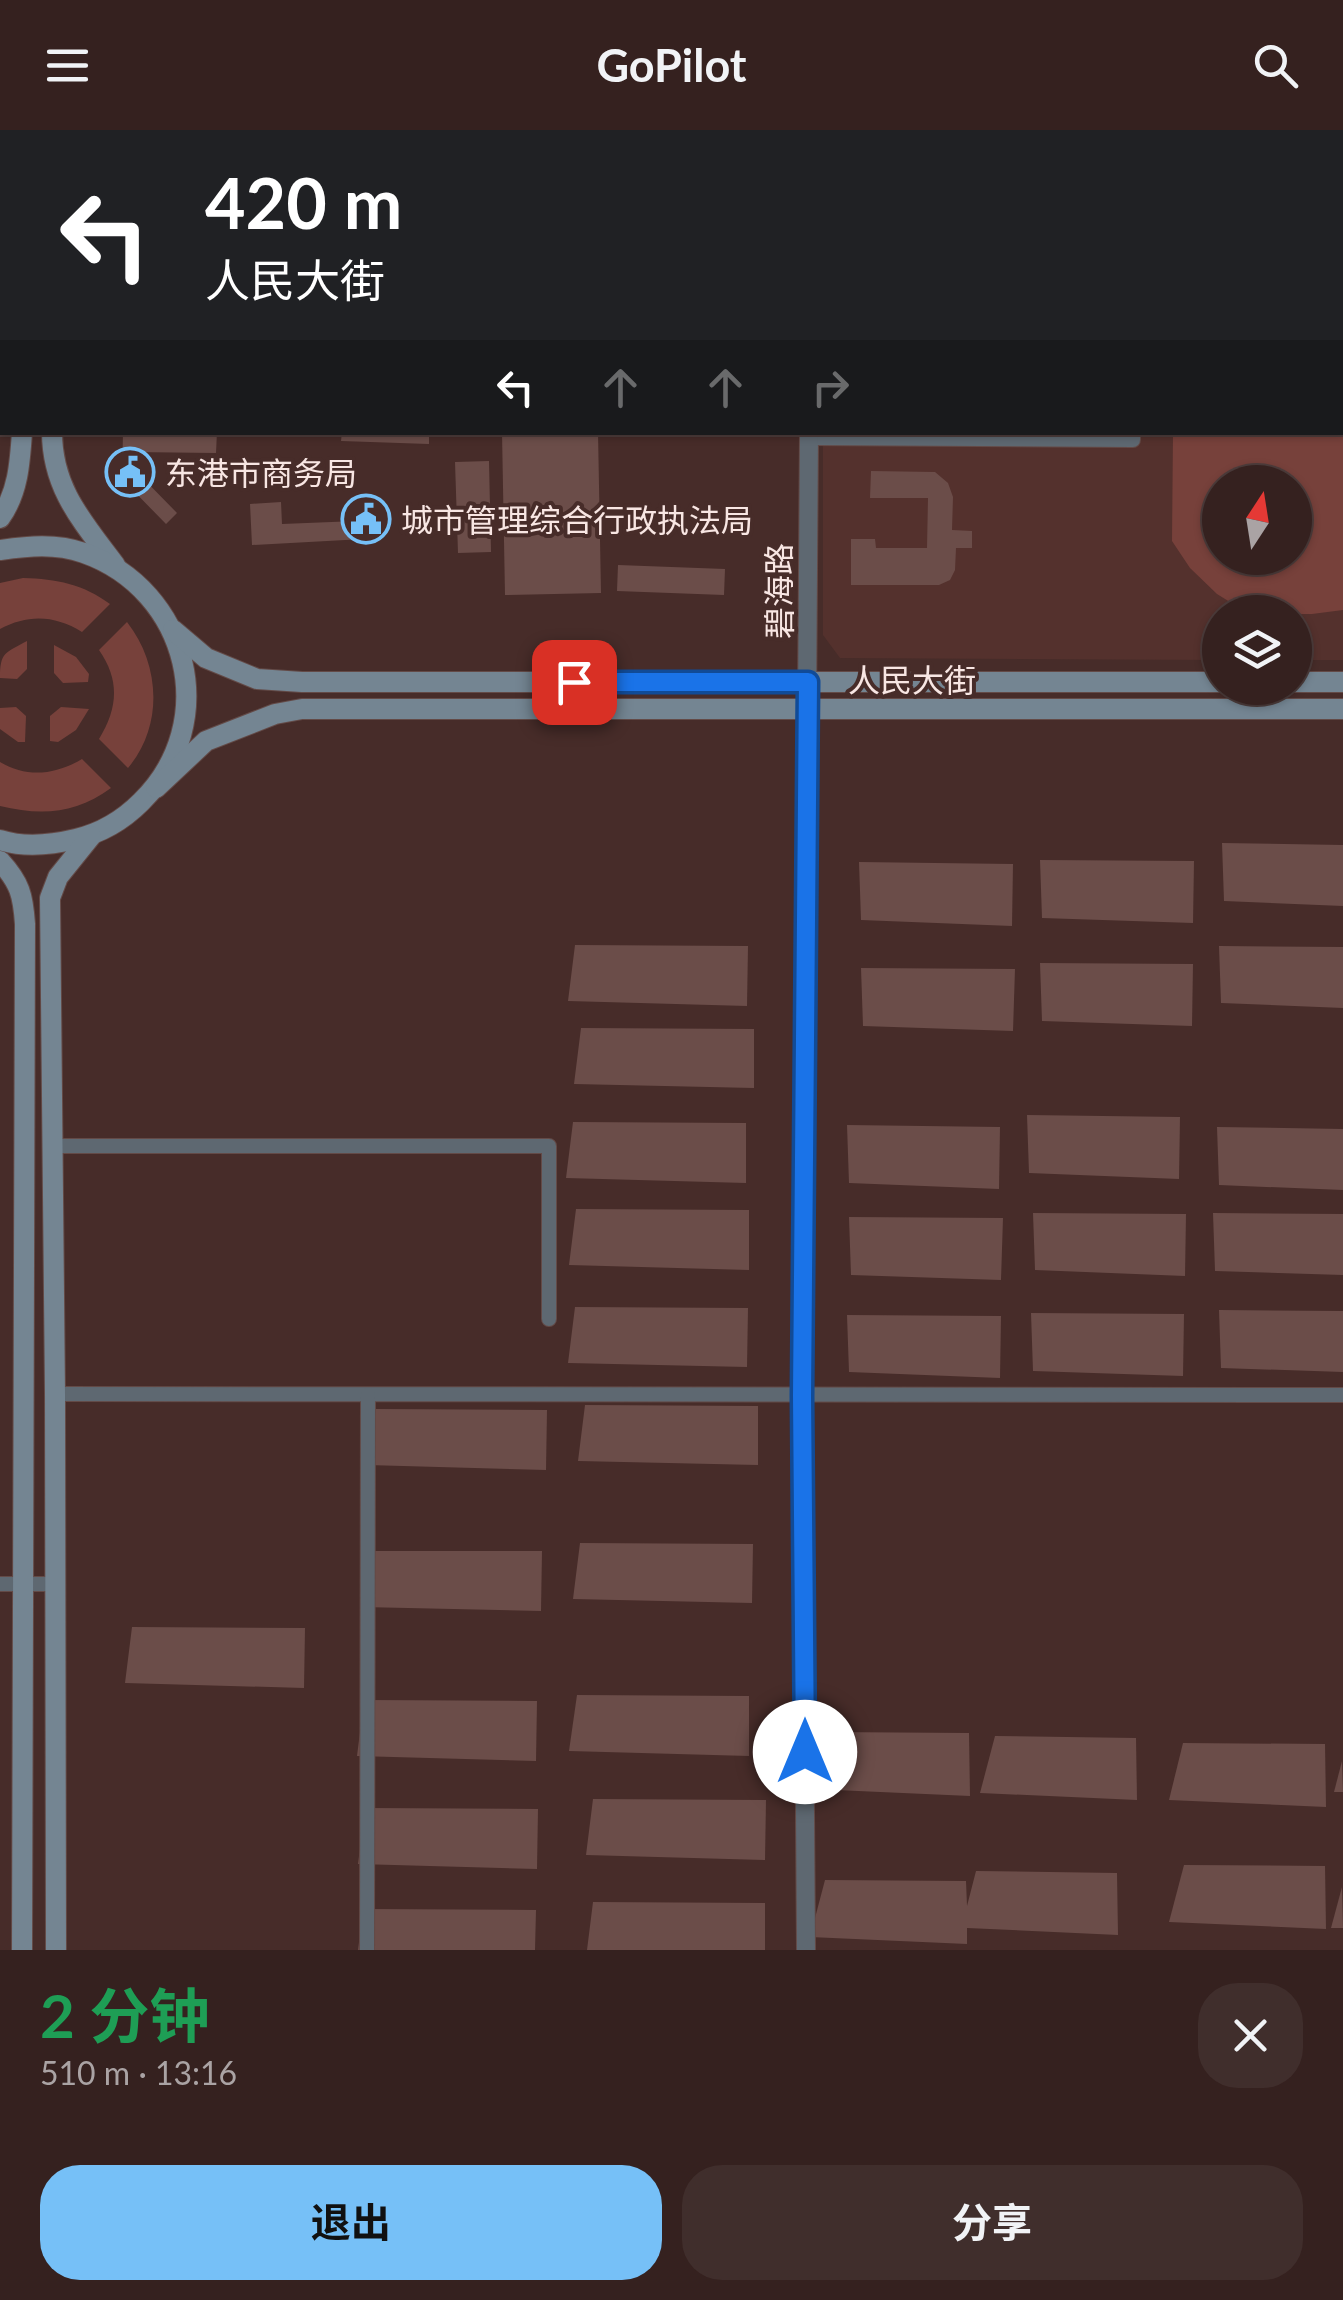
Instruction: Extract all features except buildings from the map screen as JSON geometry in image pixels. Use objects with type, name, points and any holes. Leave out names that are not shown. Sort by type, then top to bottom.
[{"type":"main road","points":[[0,518],[10,505],[19,471],[22,435]]},
{"type":"main road","points":[[52,435],[59,482],[74,510],[120,570],[150,596],[172,630],[185,668],[187,710],[178,749],[156,788]]},
{"type":"main road","points":[[0,550],[38,545],[82,552],[120,570]]},
{"type":"main road","name":"人民大街","points":[[172,630],[206,658],[257,679],[302,682],[1202,682]]},
{"type":"main road","points":[[1312,682],[1343,682]]},
{"type":"main road","name":"人民大街","points":[[91,836],[127,816],[206,741],[275,714],[302,708],[1343,709]]},
{"type":"main road","points":[[0,840],[52,845],[91,836]]},
{"type":"main road","points":[[56,1950],[50,898],[58,877],[91,836]]},
{"type":"main road","points":[[0,861],[23,897],[25,924],[11,1584],[22,1950]]},
{"type":"street","points":[[809,435],[1133,440],[1132,435]]},
{"type":"street","name":"碧海路","points":[[806,1950],[802,1396],[809,435]]},
{"type":"street","points":[[53,1146],[549,1146],[550,1319]]},
{"type":"street","points":[[55,1394],[1343,1395]]},
{"type":"street","points":[[367,1950],[368,1395]]},
{"type":"street","points":[[11,1584],[56,1584]]},
{"type":"shaded area","points":[[823,435],[1343,435],[1343,660],[1312,660],[1312,595],[1202,595],[1202,660],[840,658],[823,635]]},
{"type":"shaded area","points":[[1173,435],[1343,435],[1343,610],[1312,614],[1312,595],[1219,595],[1190,568],[1172,541]]},
{"type":"shaded area","points":[[23,578],[69,584],[110,604],[82,632],[62,622],[41,618],[0,629],[0,583]]},
{"type":"shaded area","points":[[127,622],[146,656],[153,695],[148,733],[128,768],[99,739],[110,716],[114,694],[111,672],[99,650]]},
{"type":"shaded area","points":[[27,641],[27,669],[17,679],[0,678],[5,654]]},
{"type":"shaded area","points":[[54,645],[76,657],[89,674],[88,682],[63,683],[54,673]]},
{"type":"shaded area","points":[[16,707],[26,716],[25,742],[18,742],[0,729],[0,708]]},
{"type":"shaded area","points":[[61,707],[89,709],[76,730],[58,742],[50,741],[50,716]]},
{"type":"shaded area","points":[[82,759],[111,788],[71,808],[44,812],[0,806],[0,762],[20,771],[41,772]]},
{"type":"place","name":"东港市商务局","points":[[130,472]]},
{"type":"place","name":"城市管理综合行政执法局","points":[[366,519]]},
{"type":"route","points":[[574,682],[808,682],[802,1396],[805,1752]]}]
